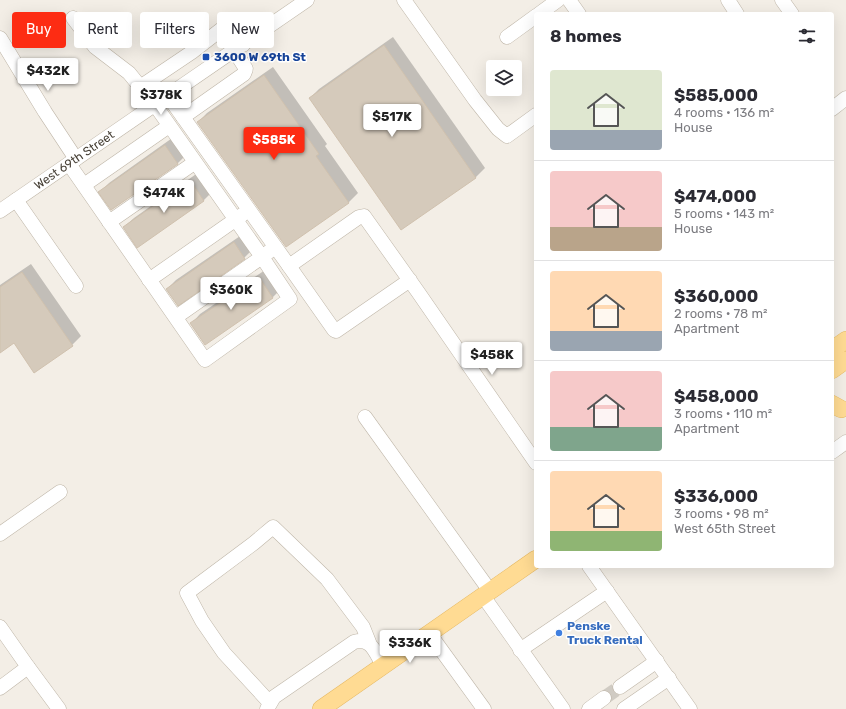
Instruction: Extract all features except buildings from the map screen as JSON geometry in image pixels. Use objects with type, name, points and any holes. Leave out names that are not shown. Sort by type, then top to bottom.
[{"type":"main road","points":[[834,349],[846,340]]},
{"type":"main road","points":[[321,709],[534,560]]},
{"type":"street","name":"West 69th Street","points":[[274,22],[307,0]]},
{"type":"street","points":[[404,0],[474,100],[498,129],[507,136],[534,116]]},
{"type":"street","points":[[542,12],[558,0]]},
{"type":"street","points":[[569,0],[578,12]]},
{"type":"street","points":[[728,0],[736,12]]},
{"type":"street","points":[[782,0],[791,12]]},
{"type":"street","points":[[507,37],[534,17]]},
{"type":"street","points":[[0,38],[45,112],[84,185],[205,360],[290,298],[194,163],[155,105],[130,73],[95,47],[73,18]]},
{"type":"street","points":[[140,87],[192,52],[217,33]]},
{"type":"street","name":"West 69th Street","points":[[0,212],[237,48]]},
{"type":"street","points":[[183,117],[244,74],[246,69],[238,48]]},
{"type":"street","points":[[168,96],[336,331],[410,280]]},
{"type":"street","points":[[834,107],[846,98]]},
{"type":"street","points":[[84,185],[169,126]]},
{"type":"street","points":[[109,222],[194,163]]},
{"type":"street","points":[[16,200],[76,286]]},
{"type":"street","points":[[149,280],[249,210]]},
{"type":"street","points":[[289,266],[362,215],[364,216],[534,460]]},
{"type":"street","points":[[176,317],[275,247]]},
{"type":"street","points":[[365,417],[486,594],[520,650],[563,709]]},
{"type":"street","points":[[834,449],[846,442]]},
{"type":"street","points":[[0,534],[60,492]]},
{"type":"street","points":[[369,642],[361,640],[354,642],[274,697],[268,706],[224,653],[202,621],[187,593],[273,527],[327,580],[362,628],[384,665]]},
{"type":"street","points":[[590,568],[690,709]]},
{"type":"street","points":[[520,650],[607,591]]},
{"type":"street","points":[[0,627],[58,709]]},
{"type":"street","points":[[429,633],[484,709]]},
{"type":"street","points":[[620,687],[657,661]]},
{"type":"street","points":[[0,688],[28,667]]},
{"type":"street","points":[[624,709],[668,678]]},
{"type":"street","points":[[588,709],[604,698]]},
{"type":"tunnel","points":[[604,698],[620,687]]},
{"type":"place","name":"3600 W 69th St","points":[[206,57]]},
{"type":"place","name":"Penske Truck Rental","points":[[559,633]]}]
